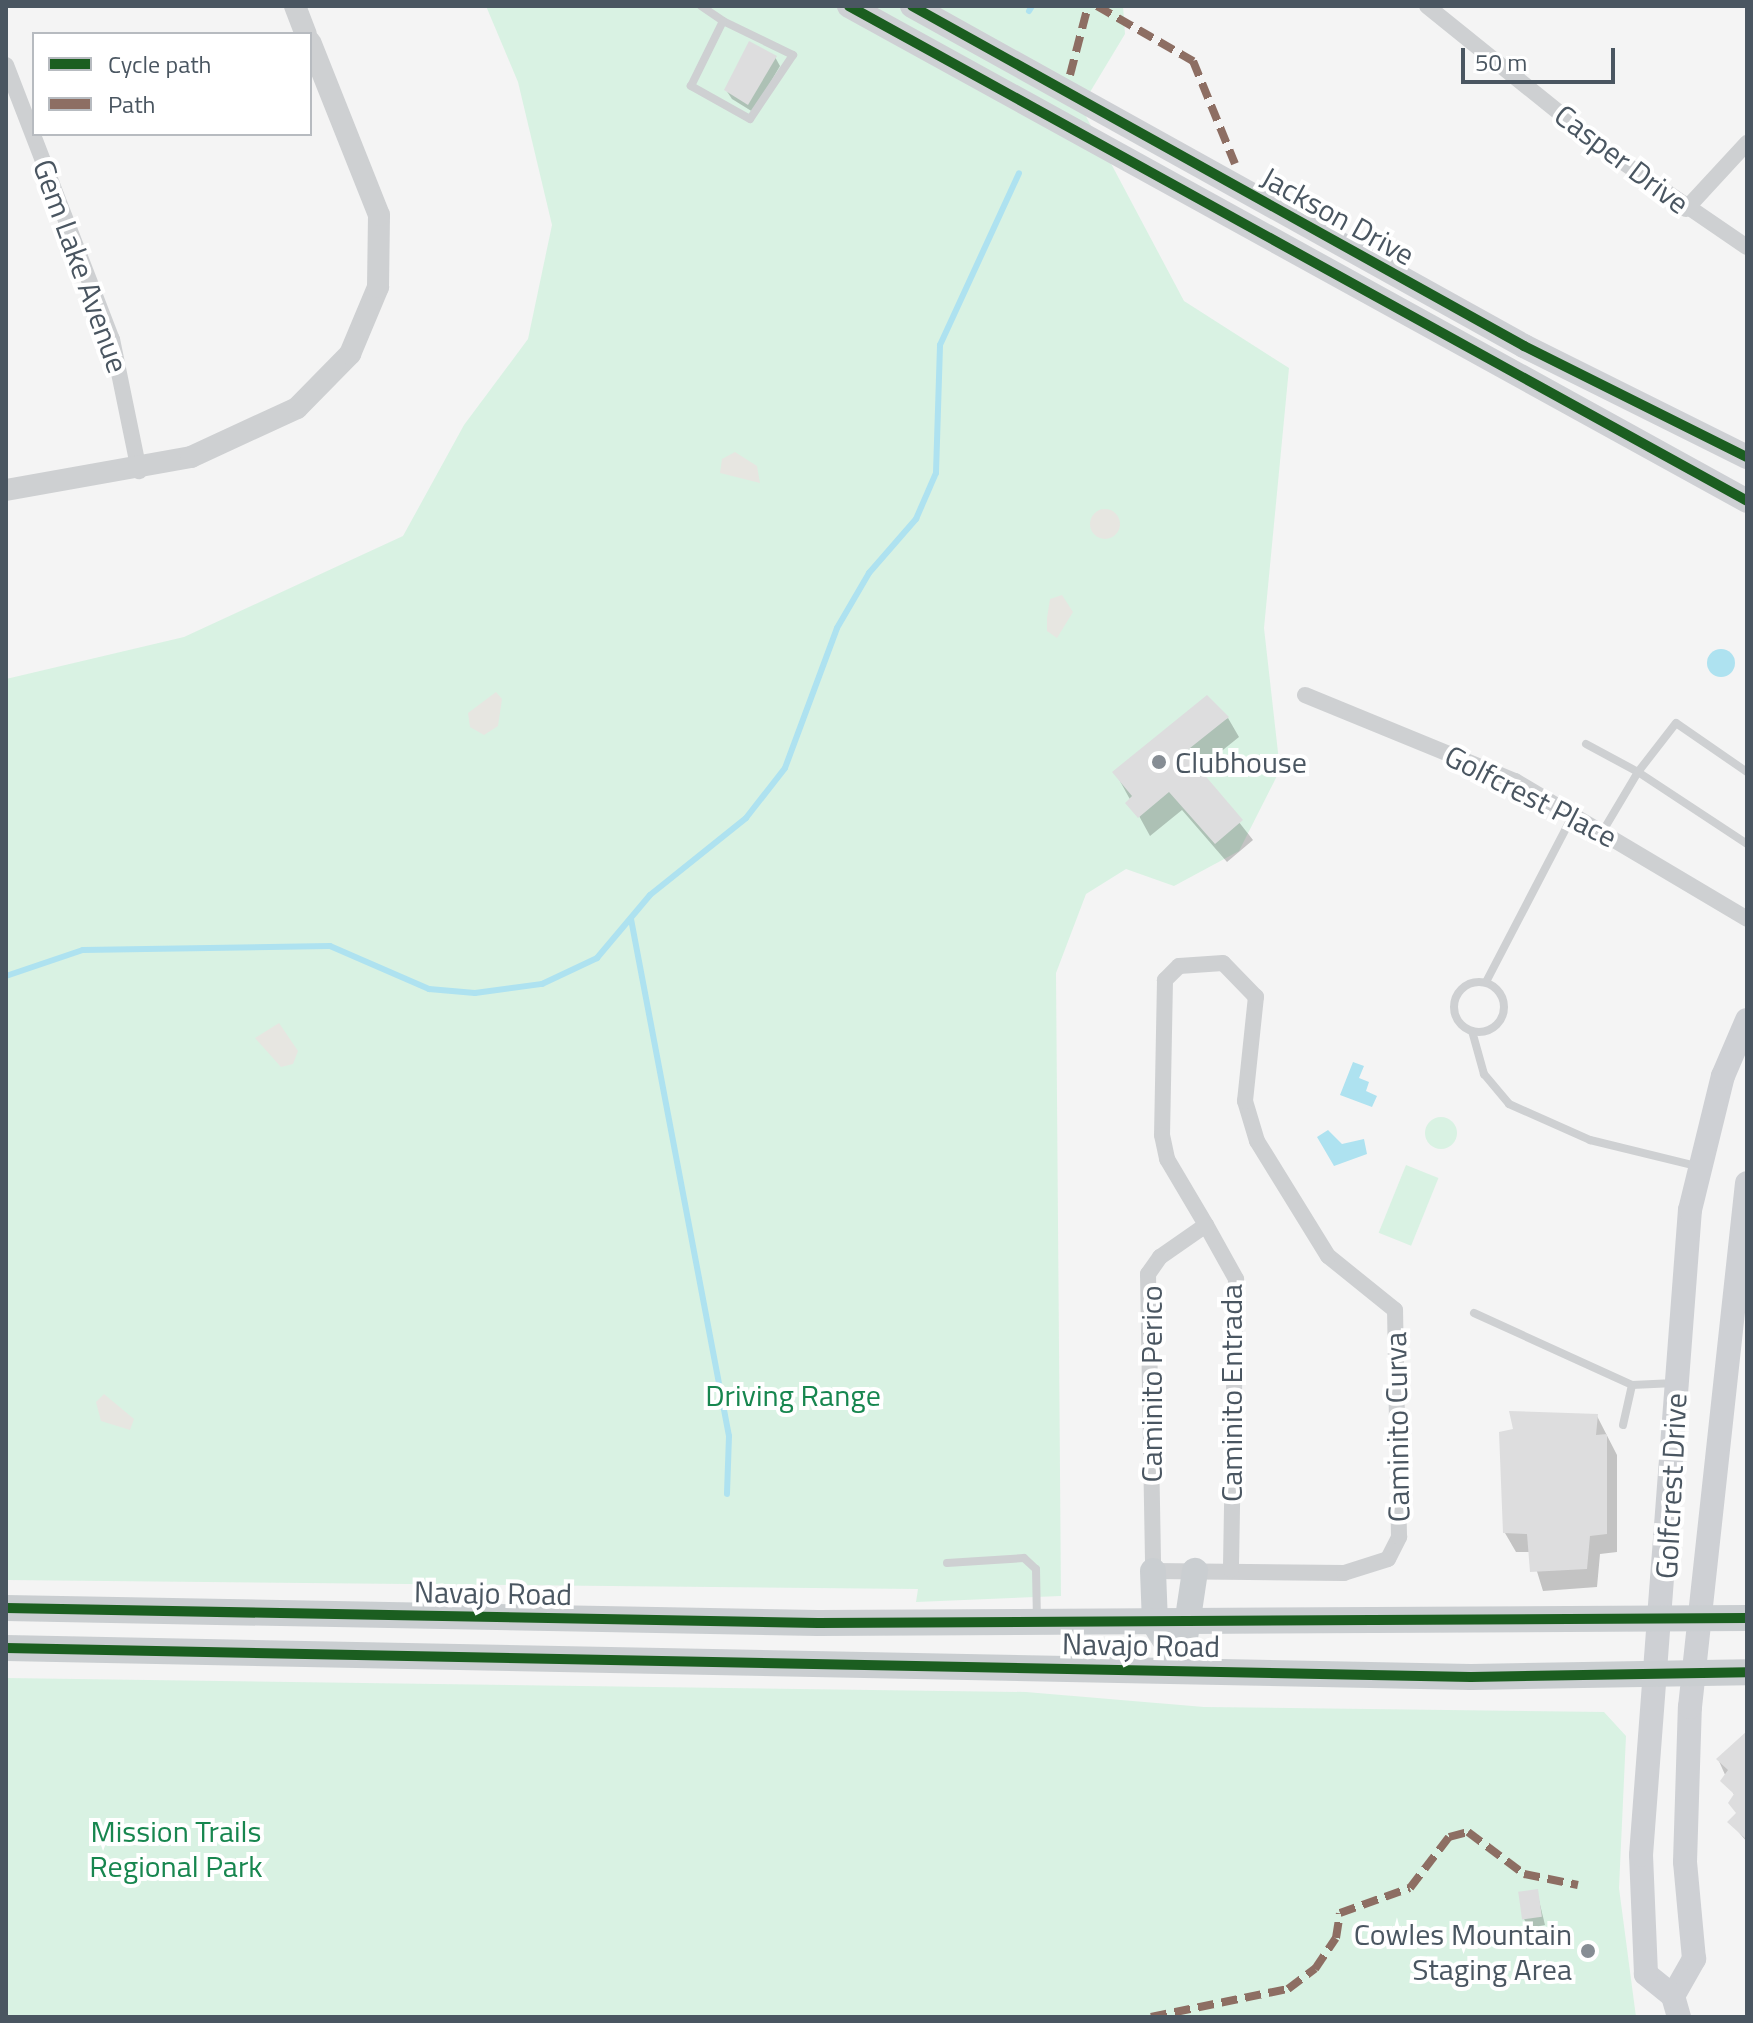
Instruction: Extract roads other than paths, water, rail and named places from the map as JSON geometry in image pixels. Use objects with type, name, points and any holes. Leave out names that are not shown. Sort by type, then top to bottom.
[{"type":"main road","name":"Jackson Drive","points":[[849,6],[1747,501]]},
{"type":"main road","name":"Jackson Drive","points":[[912,6],[1524,346],[1747,457]]},
{"type":"main road","name":"Golfcrest Drive","points":[[1747,1020],[1697,1166],[1676,1383],[1664,1621],[1641,1855],[1646,1974],[1676,2006],[1694,1959],[1685,1862],[1694,1675],[1747,1183]]},
{"type":"main road","points":[[1153,1571],[1155,1624],[1173,1653]]},
{"type":"main road","points":[[1173,1653],[1185,1638],[1184,1624],[1195,1571]]},
{"type":"main road","name":"Navajo Road","points":[[6,1608],[1037,1624],[1747,1618]]},
{"type":"main road","name":"Navajo Road","points":[[6,1648],[1232,1671],[1659,1675],[1747,1672]]},
{"type":"main road","points":[[927,1664],[1009,1650],[1173,1653],[1232,1671]]},
{"type":"street","points":[[295,6],[305,32]]},
{"type":"street","name":"Casper Drive","points":[[1427,6],[1686,209],[1747,247]]},
{"type":"street","points":[[6,490],[139,471],[191,457],[297,408],[335,374],[371,311],[381,263],[379,215],[312,47]]},
{"type":"street","name":"Gem Lake Avenue","points":[[6,65],[32,132]]},
{"type":"street","name":"Gem Lake Avenue","points":[[33,136],[112,339],[139,471]]},
{"type":"street","points":[[1686,209],[1747,143]]},
{"type":"street","name":"Golfcrest Place","points":[[1305,695],[1575,813],[1747,919]]},
{"type":"street","name":"Caminito Curva","points":[[1164,994],[1179,966],[1223,963],[1256,997],[1245,1101],[1257,1141],[1328,1256],[1395,1310],[1399,1537],[1388,1559],[1344,1573],[1231,1570]]},
{"type":"street","name":"Caminito Entrada","points":[[1164,994],[1167,1159],[1236,1279],[1231,1570]]},
{"type":"street","name":"Caminito Perico","points":[[1153,1571],[1148,1274],[1160,1257],[1206,1225]]},
{"type":"street","points":[[1153,1571],[1231,1570]]},
{"type":"lane","points":[[701,6],[723,21],[793,55],[750,119],[691,86],[723,21]]},
{"type":"lane","points":[[1604,829],[1638,772],[1676,723],[1747,772]]},
{"type":"lane","points":[[1586,744],[1638,772],[1747,844]]},
{"type":"lane","points":[[1575,813],[1486,982],[1463,987],[1454,1003],[1458,1020],[1472,1031],[1484,1074],[1509,1104],[1590,1140],[1697,1166]]},
{"type":"lane","points":[[1472,1031],[1490,1030],[1503,1016],[1503,998],[1486,982]]},
{"type":"lane","points":[[1474,1313],[1632,1385],[1676,1383]]},
{"type":"lane","points":[[1623,1425],[1632,1385]]},
{"type":"lane","points":[[947,1563],[1024,1558],[1036,1569],[1037,1624]]},
{"type":"water","points":[[1721,649],[1731,653],[1735,663],[1731,673],[1721,677],[1711,673],[1707,663],[1711,653]]},
{"type":"water","points":[[1353,1062],[1364,1066],[1359,1078],[1369,1082],[1366,1091],[1377,1096],[1372,1107],[1340,1095]]},
{"type":"water","points":[[1328,1130],[1342,1144],[1364,1139],[1367,1154],[1334,1166],[1317,1137]]},
{"type":"waterway","points":[[1029,11],[1032,6]]},
{"type":"waterway","points":[[6,976],[83,950],[330,946],[429,989],[475,993],[542,984],[597,958],[650,895],[746,818],[785,768],[837,628],[869,573],[916,519],[936,473],[940,345],[1019,173]]},
{"type":"waterway","points":[[631,919],[729,1436],[727,1494]]},
{"type":"place","name":"Clubhouse","points":[[1159,762]]},
{"type":"place","name":"Cowles Mountain Staging Area","points":[[1588,1951]]},
{"type":"park label","name":"Driving Range","points":[[793,1395]]},
{"type":"park label","name":"Mission Trails Regional Park","points":[[176,1848]]}]
